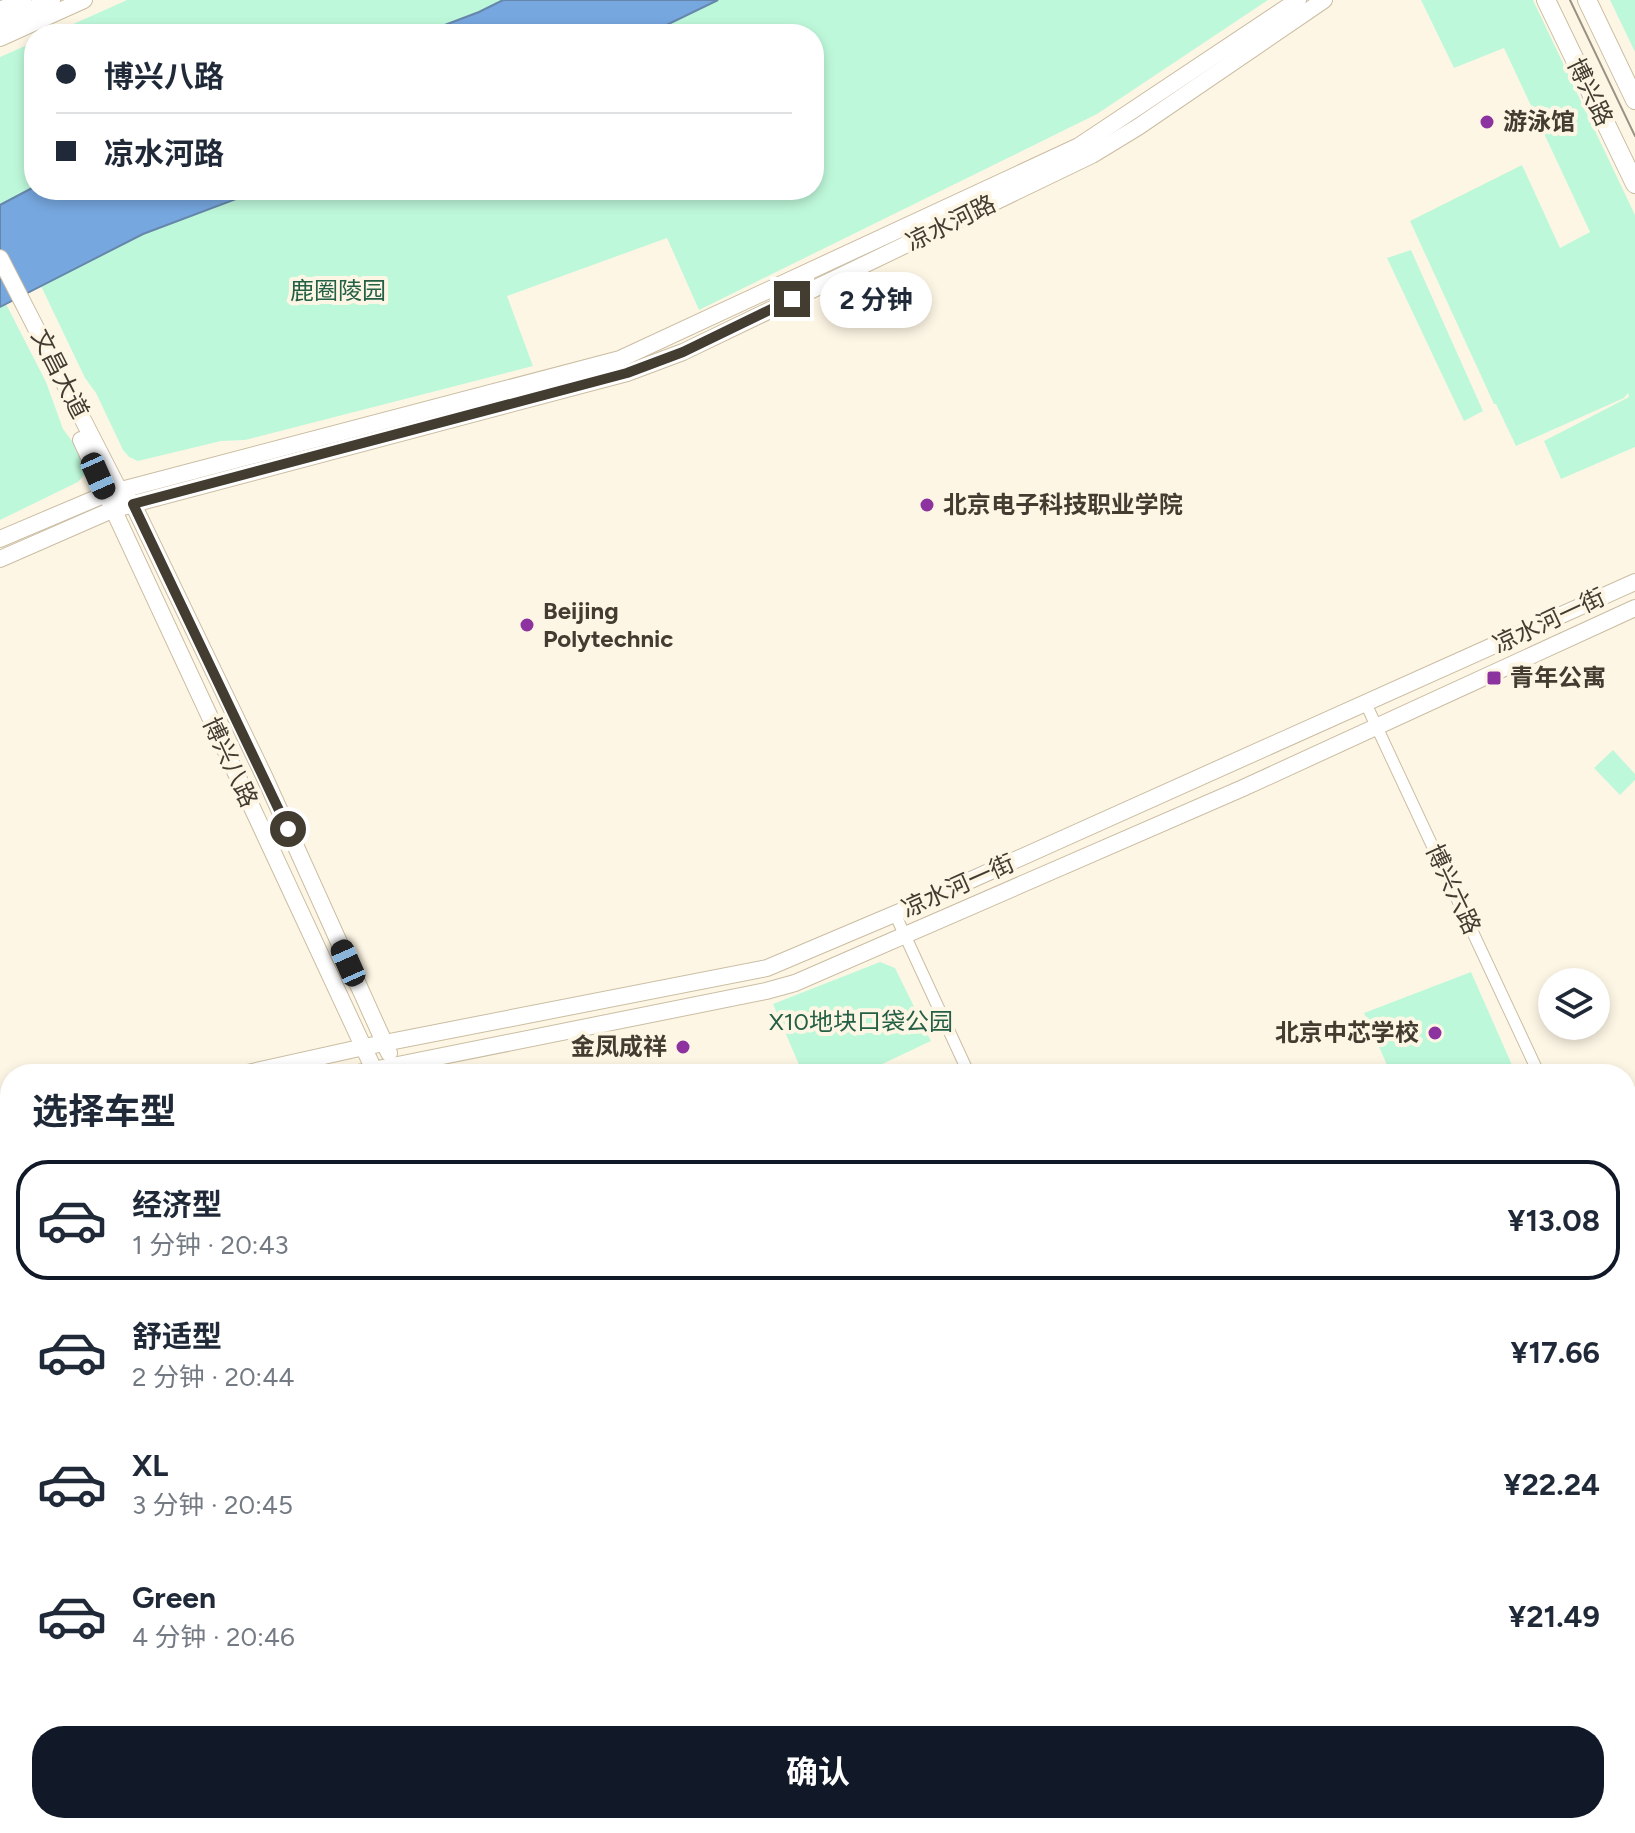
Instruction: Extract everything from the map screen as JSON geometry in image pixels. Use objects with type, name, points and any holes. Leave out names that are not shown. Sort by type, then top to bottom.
[{"type":"main road","points":[[0,10],[23,0]]},
{"type":"main road","points":[[0,23],[52,0]]},
{"type":"main road","points":[[31,24],[84,0]]},
{"type":"main road","name":"凉水河路","points":[[0,539],[112,492],[620,359],[1079,146],[1298,0]]},
{"type":"main road","name":"凉水河路","points":[[0,559],[112,510],[627,373],[683,352],[1092,155],[1324,0]]},
{"type":"main road","name":"博兴路","points":[[1546,0],[1635,184]]},
{"type":"main road","name":"博兴路","points":[[1587,0],[1635,100]]},
{"type":"main road","points":[[0,38],[24,27]]},
{"type":"main road","name":"文昌大道","points":[[0,258],[112,492]]},
{"type":"main road","name":"文昌大道","points":[[0,277],[27,318]]},
{"type":"main road","name":"博兴八路","points":[[372,1064],[112,510],[112,492],[133,504],[264,776],[394,1064]]},
{"type":"main road","name":"凉水河一街","points":[[288,1064],[767,968],[895,914],[1635,582]]},
{"type":"main road","name":"凉水河一街","points":[[425,1064],[795,983],[1243,788],[1635,608]]},
{"type":"main road","points":[[852,931],[863,941],[859,955]]},
{"type":"street","name":"博兴六路","points":[[1366,704],[1534,1064]]},
{"type":"street","points":[[895,914],[964,1064]]},
{"type":"green space","points":[[127,0],[503,0],[447,24],[73,24]]},
{"type":"green space","name":"鹿圈陵园","points":[[718,0],[1268,0],[1097,114],[699,310],[667,238],[507,296],[533,366],[245,440],[221,441],[138,461],[123,450],[41,286],[143,234],[233,200],[824,200],[824,24],[669,24]]},
{"type":"green space","points":[[1421,0],[1533,0],[1635,215],[1635,447],[1561,479],[1544,441],[1629,397],[1628,393],[1624,398],[1516,446],[1410,221],[1522,165],[1560,248],[1590,232],[1504,48],[1454,68]]},
{"type":"green space","points":[[1610,0],[1635,0],[1635,52]]},
{"type":"green space","points":[[24,46],[24,192],[0,205],[0,57]]},
{"type":"green space","points":[[1411,250],[1483,411],[1464,421],[1387,258]]},
{"type":"green space","points":[[6,304],[46,382],[63,429],[84,457],[84,475],[78,482],[0,520],[0,307]]},
{"type":"green space","points":[[1613,750],[1635,774],[1635,780],[1620,795],[1594,768]]},
{"type":"green space","name":"X10地块口袋公园","points":[[880,962],[895,968],[931,1041],[882,1064],[799,1064],[773,1004]]},
{"type":"green space","name":"北京中芯学校","points":[[1471,972],[1512,1064],[1387,1064],[1364,1013]]},
{"type":"water","points":[[503,0],[718,0],[669,24],[447,24]]},
{"type":"water","points":[[24,192],[24,200],[233,200],[143,234],[0,307],[0,205]]},
{"type":"tram line","points":[[1570,0],[1635,136]]},
{"type":"place","name":"游泳馆","points":[[1487,122]]},
{"type":"place","name":"北京电子科技职业学院","points":[[927,505]]},
{"type":"place","name":"Beijing Polytechnic","points":[[527,625]]},
{"type":"place","name":"青年公寓","points":[[1494,678]]},
{"type":"place","name":"北京中芯学校","points":[[1435,1033]]},
{"type":"place","name":"金凤成祥","points":[[683,1047]]},
{"type":"route","points":[[288,829],[133,504],[627,373],[683,352],[792,299]]}]
